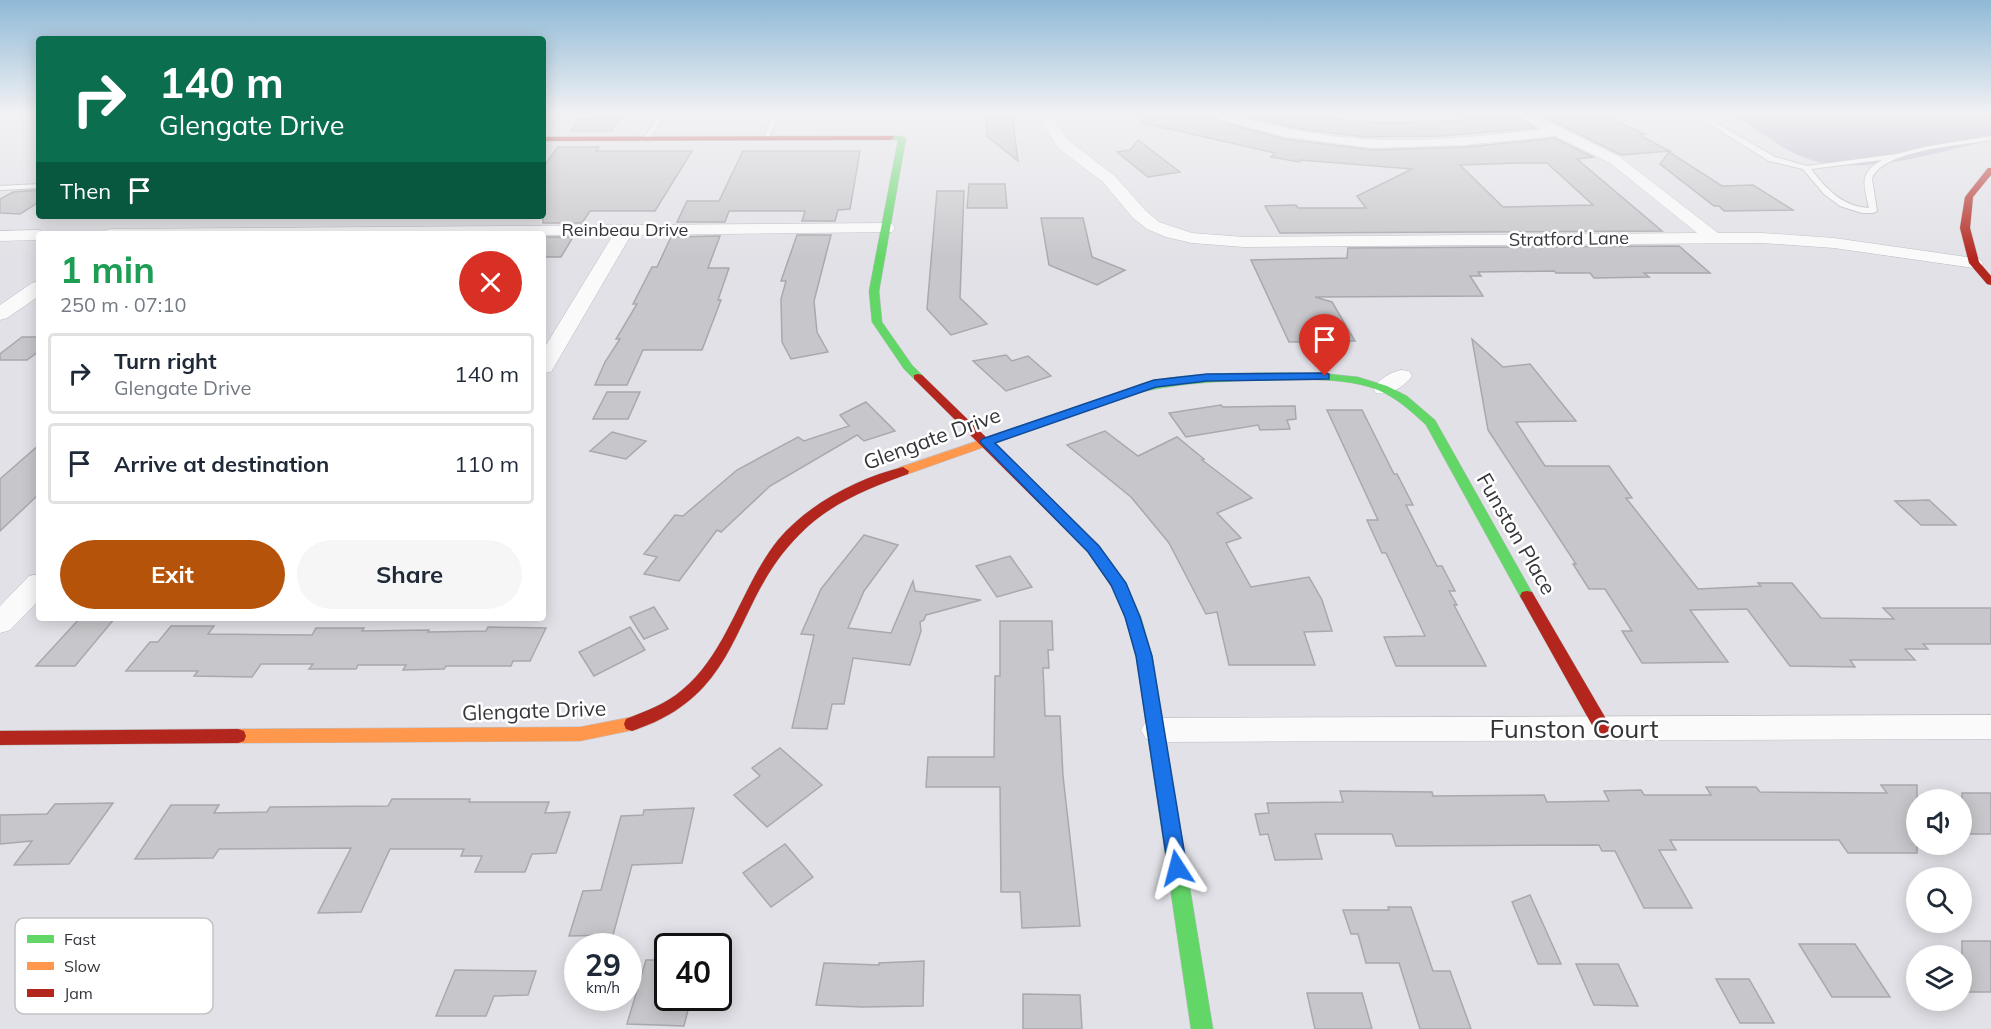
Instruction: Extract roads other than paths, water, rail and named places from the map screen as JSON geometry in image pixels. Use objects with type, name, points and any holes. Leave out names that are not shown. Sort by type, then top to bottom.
[{"type":"street","points":[[898,162],[874,291],[877,322],[908,367],[1094,549],[1118,583],[1133,617],[1144,656],[1202,1029]]},
{"type":"street","name":"Stratford Lane","points":[[1085,162],[1110,180],[1140,217],[1163,230],[1202,239],[1244,242],[1712,237],[1834,243],[1974,263]]},
{"type":"street","points":[[1618,162],[1712,237]]},
{"type":"street","points":[[1991,170],[1969,197],[1965,228],[1974,263],[1991,282]]},
{"type":"street","points":[[120,231],[138,219]]},
{"type":"street","name":"Reinbeau Drive","points":[[539,231],[886,228]]},
{"type":"street","points":[[546,362],[625,230]]},
{"type":"street","points":[[1142,240],[1163,230]]},
{"type":"street","points":[[1,236],[36,235]]},
{"type":"street","points":[[0,314],[36,289]]},
{"type":"street","name":"Glengate Drive","points":[[0,738],[580,734],[634,724],[662,713],[700,684],[713,667],[756,584],[786,541],[809,521],[854,491],[884,478],[1133,389],[1178,379],[1325,376],[1385,383]]},
{"type":"street","name":"Funston Place","points":[[1385,383],[1431,423],[1471,498],[1603,729]]},
{"type":"street","points":[[0,622],[36,586]]},
{"type":"street","name":"Funston Court","points":[[1157,730],[1991,727]]},
{"type":"lane","points":[[1784,162],[1808,168],[1853,162]]},
{"type":"lane","points":[[1808,168],[1816,181],[1841,205],[1851,209],[1873,211],[1868,185],[1869,174],[1876,165],[1884,162]]},
{"type":"lane","points":[[0,188],[36,186]]}]
